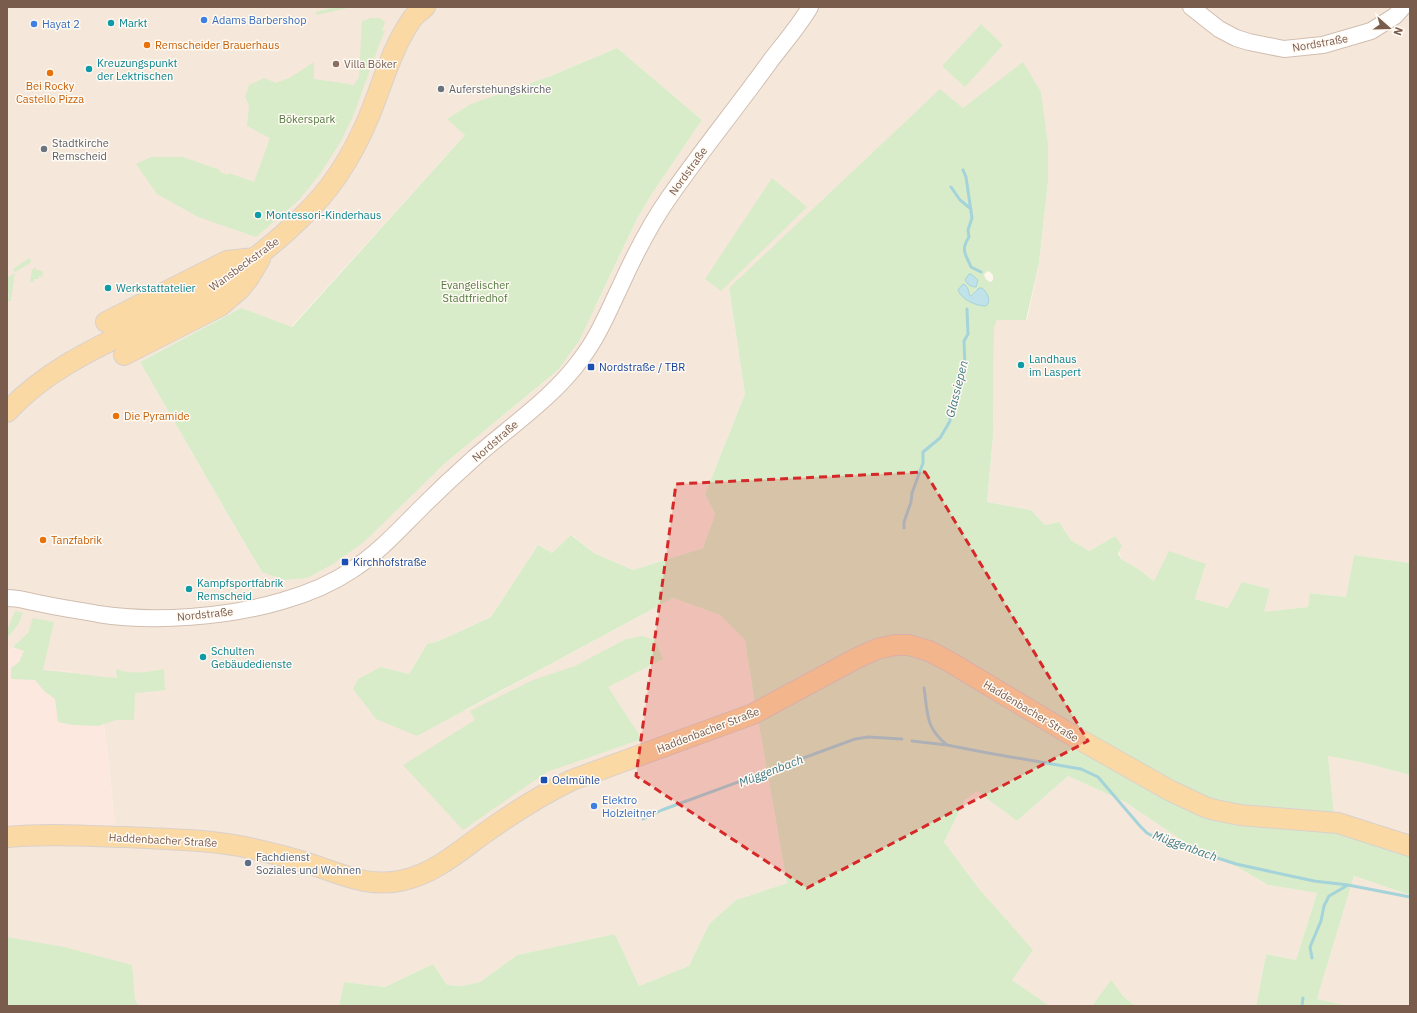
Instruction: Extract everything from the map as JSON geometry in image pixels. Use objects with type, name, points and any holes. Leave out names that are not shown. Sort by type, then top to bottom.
[{"type":"main road","name":"Wansbeckstraße","points":[[7,412],[40,382],[59,368],[219,284],[260,255],[305,215],[344,164],[368,118],[399,41],[419,12]]},
{"type":"main road","points":[[106,322],[227,261],[260,255]]},
{"type":"main road","points":[[124,355],[220,306],[240,289],[248,279],[260,255]]},
{"type":"main road","name":"Haddenbacher Straße","points":[[7,837],[37,834],[199,841],[238,846],[274,854],[308,863],[355,880],[384,883],[403,880],[427,872],[510,815],[550,790],[572,780],[753,714],[877,648],[895,645],[909,645],[929,651],[950,662],[1070,734],[1169,790],[1205,806],[1215,810],[1240,815],[1338,823],[1410,846]]},
{"type":"street","name":"Nordstraße","points":[[10,594],[32,602],[116,616],[195,616],[229,612],[283,600],[334,581],[364,562],[448,482],[546,397],[569,375],[596,337],[644,236],[667,199],[810,7]]},
{"type":"street","name":"Nordstraße","points":[[1191,7],[1219,29],[1236,38],[1248,42],[1284,49],[1323,44],[1371,31],[1395,16],[1403,7]]},
{"type":"highlighted area","points":[[925,472],[1088,741],[807,888],[636,776],[676,484]]},
{"type":"shaded area","points":[[7,7],[1410,7],[1410,563],[1354,555],[1346,597],[1311,593],[1308,607],[1263,613],[1270,589],[1228,608],[1195,599],[1206,564],[1154,581],[1137,568],[1121,559],[1115,536],[1089,551],[1071,540],[1059,522],[1045,525],[1031,510],[987,502],[993,437],[994,328],[997,320],[1027,320],[1039,263],[1048,182],[1048,145],[729,288],[745,394],[705,494],[715,514],[703,548],[633,570],[594,553],[572,535],[552,553],[538,545],[491,617],[441,640],[427,644],[409,674],[381,667],[466,710],[673,598],[720,615],[745,640],[787,883],[736,900],[709,924],[689,966],[639,986],[615,934],[517,955],[480,982],[462,986],[447,985],[433,964],[385,987],[344,982],[339,1006],[112,1006],[7,941],[7,826],[115,828],[102,711],[20,668],[13,648],[7,651]],"holes":[[[617,48],[702,120],[651,195],[637,219],[596,306],[558,370],[444,464],[416,490],[262,572],[140,362],[241,308],[291,327],[465,135],[548,77]]]},
{"type":"shaded area","points":[[13,647],[24,651],[20,668],[73,671],[72,711],[102,711],[115,828],[7,826],[7,651]]},
{"type":"shaded area","points":[[1328,756],[1365,763],[1410,775],[1410,838],[1334,813]]},
{"type":"shaded area","points":[[1068,776],[1125,802],[1195,849],[1232,864],[1268,885],[1317,893],[1296,960],[1266,954],[1256,1006],[1135,1006],[1123,996],[1111,981],[1092,1006],[1050,1006],[1012,980],[980,890],[944,842],[965,800],[977,790],[1017,821]]},
{"type":"shaded area","points":[[1354,876],[1410,895],[1410,1006],[1349,1006],[1317,999]]},
{"type":"green space","points":[[335,7],[352,7],[317,15],[315,13],[316,12]]},
{"type":"green space","name":"Bökerspark","points":[[371,18],[380,18],[385,22],[382,31],[385,31],[354,114],[341,141],[320,174],[299,200],[256,237],[198,217],[157,194],[136,164],[151,157],[183,157],[220,170],[220,172],[228,175],[229,173],[254,182],[270,138],[247,126],[249,105],[245,97],[249,85],[264,78],[276,83],[291,77],[314,62],[314,79],[349,84],[353,86],[359,77],[362,21]]},
{"type":"green space","points":[[981,24],[1003,45],[965,87],[942,66]]},
{"type":"green space","name":"Evangelischer Stadtfriedhof","points":[[617,48],[702,120],[651,195],[637,219],[579,341],[558,370],[444,464],[364,542],[333,564],[307,578],[284,580],[262,572],[140,362],[241,308],[292,327],[465,135],[447,119],[471,104],[548,77]]},
{"type":"green space","points":[[1023,62],[1041,92],[1048,145],[1048,182],[1039,263],[1026,320],[997,320],[994,328],[993,437],[987,502],[1031,510],[1045,525],[1059,522],[1071,540],[1089,551],[1115,536],[1122,546],[1118,553],[1121,559],[1137,568],[1154,581],[1169,551],[1206,564],[1195,599],[1228,608],[1242,582],[1270,589],[1264,612],[1308,607],[1310,593],[1346,597],[1354,555],[1410,563],[1410,775],[1365,763],[1328,756],[1334,813],[1410,838],[1410,895],[1354,876],[1317,999],[1349,1006],[1256,1006],[1266,954],[1296,960],[1317,893],[1268,885],[1232,864],[1195,849],[1125,802],[1068,776],[1017,821],[977,791],[965,800],[944,842],[980,890],[1033,950],[1012,980],[1050,1006],[339,1006],[344,982],[385,987],[433,964],[447,985],[462,986],[480,982],[517,955],[615,934],[639,986],[689,966],[709,924],[736,900],[787,883],[745,640],[720,615],[673,598],[417,736],[376,719],[353,689],[358,679],[381,667],[409,674],[427,644],[441,640],[491,617],[538,545],[552,553],[571,535],[594,553],[633,570],[703,548],[715,514],[705,494],[745,394],[729,288],[940,89],[963,108]],"holes":[[[988,271],[993,275],[993,280],[991,282],[986,280],[984,276],[984,274]],[[976,290],[982,306],[967,300],[969,295],[971,296]]]},
{"type":"green space","points":[[772,178],[807,207],[721,291],[705,279]]},
{"type":"green space","points":[[29,258],[32,262],[15,273],[13,269]]},
{"type":"green space","points":[[36,267],[36,270],[43,271],[42,277],[39,276],[39,279],[34,279],[34,282],[30,282],[32,270]]},
{"type":"green space","points":[[15,273],[11,301],[8,301],[9,294],[7,293],[7,278]]},
{"type":"green space","points":[[15,611],[23,613],[18,625],[7,638],[7,630]]},
{"type":"green space","points":[[33,618],[54,622],[43,670],[117,678],[116,669],[128,672],[146,672],[164,669],[165,690],[135,693],[134,720],[116,720],[98,726],[72,725],[58,722],[55,699],[44,691],[35,680],[11,679],[11,668],[19,662],[24,651],[13,647],[28,633]]},
{"type":"green space","points":[[642,636],[655,640],[663,659],[608,687],[642,739],[547,772],[463,830],[403,765],[475,720],[470,711],[533,680],[575,666],[626,639]]},
{"type":"green space","points":[[7,937],[64,947],[132,965],[135,1000],[139,1006],[7,1006]]},
{"type":"green space","points":[[1111,980],[1123,996],[1135,1006],[1092,1006]]},
{"type":"water","points":[[969,274],[978,280],[976,287],[969,285],[965,280]]},
{"type":"water","points":[[963,284],[967,288],[970,296],[979,288],[982,288],[989,299],[988,304],[986,306],[974,304],[963,297],[958,290]]},
{"type":"waterway","name":"Glassiepen","points":[[963,170],[966,177],[972,218],[968,230],[969,237],[964,249],[971,267],[981,272]]},
{"type":"waterway","name":"Glassiepen","points":[[951,187],[960,200],[971,209]]},
{"type":"waterway","name":"Glassiepen","points":[[904,528],[904,522],[911,502],[912,493],[923,463],[923,452],[940,438],[950,421],[951,403],[956,394],[957,385],[965,367],[964,341],[968,334],[967,309]]},
{"type":"waterway","name":"Glassiepen","points":[[924,688],[927,713],[931,726],[947,745]]},
{"type":"waterway","name":"Müggenbach","points":[[643,819],[662,810],[855,739],[868,737],[902,739]]},
{"type":"waterway","name":"Müggenbach","points":[[912,741],[947,745],[1081,769],[1098,777],[1140,826],[1147,833],[1156,838],[1236,864],[1314,881],[1348,885],[1410,897]]},
{"type":"waterway","points":[[1312,958],[1310,947],[1321,921],[1324,906],[1329,896],[1348,885]]},
{"type":"waterway","points":[[1302,1006],[1303,998]]},
{"type":"place","name":"Adams Barbershop","points":[[204,20]]},
{"type":"place","name":"Markt","points":[[111,23]]},
{"type":"place","name":"Hayat 2","points":[[34,24]]},
{"type":"place","name":"Remscheider Brauerhaus","points":[[147,45]]},
{"type":"place","name":"Villa Böker","points":[[336,64]]},
{"type":"place","name":"Kreuzungspunkt der Lektrischen","points":[[89,69]]},
{"type":"place","name":"Bei Rocky Castello Pizza","points":[[50,73]]},
{"type":"place","name":"Auferstehungskirche","points":[[441,89]]},
{"type":"place","name":"Stadtkirche Remscheid","points":[[44,149]]},
{"type":"place","name":"Montessori-Kinderhaus","points":[[258,215]]},
{"type":"place","name":"Werkstattatelier","points":[[108,288]]},
{"type":"place","name":"Landhaus im Laspert","points":[[1021,365]]},
{"type":"place","name":"Nordstraße / TBR","points":[[591,367]]},
{"type":"place","name":"Die Pyramide","points":[[116,416]]},
{"type":"place","name":"Tanzfabrik","points":[[43,540]]},
{"type":"place","name":"Kirchhofstraße","points":[[345,562]]},
{"type":"place","name":"Kampfsportfabrik Remscheid","points":[[189,589]]},
{"type":"place","name":"Schulten Gebäudedienste","points":[[203,657]]},
{"type":"place","name":"Oelmühle","points":[[544,780]]},
{"type":"place","name":"Elektro Holzleitner","points":[[594,806]]},
{"type":"place","name":"Fachdienst Soziales und Wohnen","points":[[248,863]]}]
